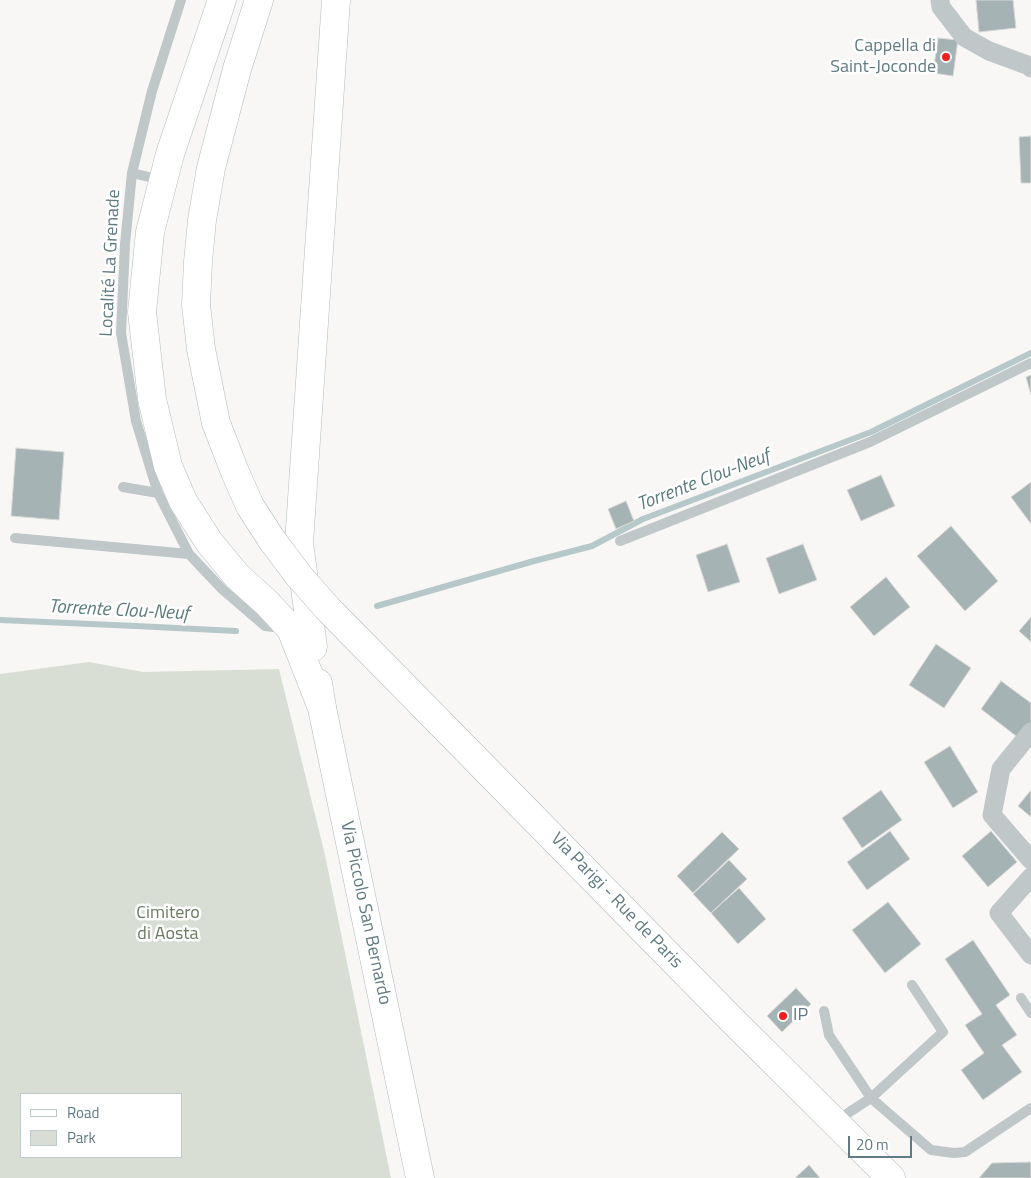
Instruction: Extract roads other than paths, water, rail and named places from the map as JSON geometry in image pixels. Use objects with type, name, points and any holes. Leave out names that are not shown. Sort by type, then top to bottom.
[{"type":"main road","points":[[222,0],[170,154],[150,232],[142,312],[152,399],[168,466],[183,502],[209,542],[237,576],[305,635]]},
{"type":"main road","name":"Via Parigi - Rue de Paris","points":[[259,0],[237,70],[211,168],[201,229],[196,305],[201,349],[216,423],[234,472],[250,506],[299,576],[329,610],[730,1018],[891,1178]]},
{"type":"main road","name":"Via Piccolo San Bernardo","points":[[336,0],[299,543],[305,589],[305,635],[322,708],[420,1178]]},
{"type":"main road","points":[[267,603],[283,606],[294,602],[305,589]]},
{"type":"street","points":[[940,0],[942,8],[964,37],[989,51],[1031,68]]},
{"type":"street","points":[[1031,732],[1001,769],[992,815],[1031,860]]},
{"type":"street","points":[[1031,877],[999,913],[1031,955]]},
{"type":"lane","name":"Localité La Grenade","points":[[180,0],[152,91],[132,173],[125,244],[122,333],[136,421],[158,493],[189,554],[222,589],[266,626],[305,635]]},
{"type":"lane","name":"Localité La Grenade","points":[[132,173],[163,181]]},
{"type":"lane","points":[[620,541],[870,442],[1031,363]]},
{"type":"lane","points":[[122,487],[158,493]]},
{"type":"lane","points":[[14,538],[189,554]]},
{"type":"lane","points":[[838,1125],[848,1113],[871,1098],[943,1032],[912,984]]},
{"type":"lane","points":[[1020,998],[1031,1013]]},
{"type":"lane","points":[[824,1011],[829,1035],[871,1098],[931,1150],[954,1153],[965,1152],[1031,1108]]},
{"type":"waterway","name":"Torrente Clou-Neuf","points":[[377,606],[592,546],[643,519],[871,432],[1031,353]]},
{"type":"waterway","name":"Torrente Clou-Neuf","points":[[0,620],[236,631]]},
{"type":"place","name":"Cappella di Saint-Joconde","points":[[946,57]]},
{"type":"place","name":"IP","points":[[783,1016]]},
{"type":"park label","name":"Cimitero di Aosta","points":[[168,924]]}]
